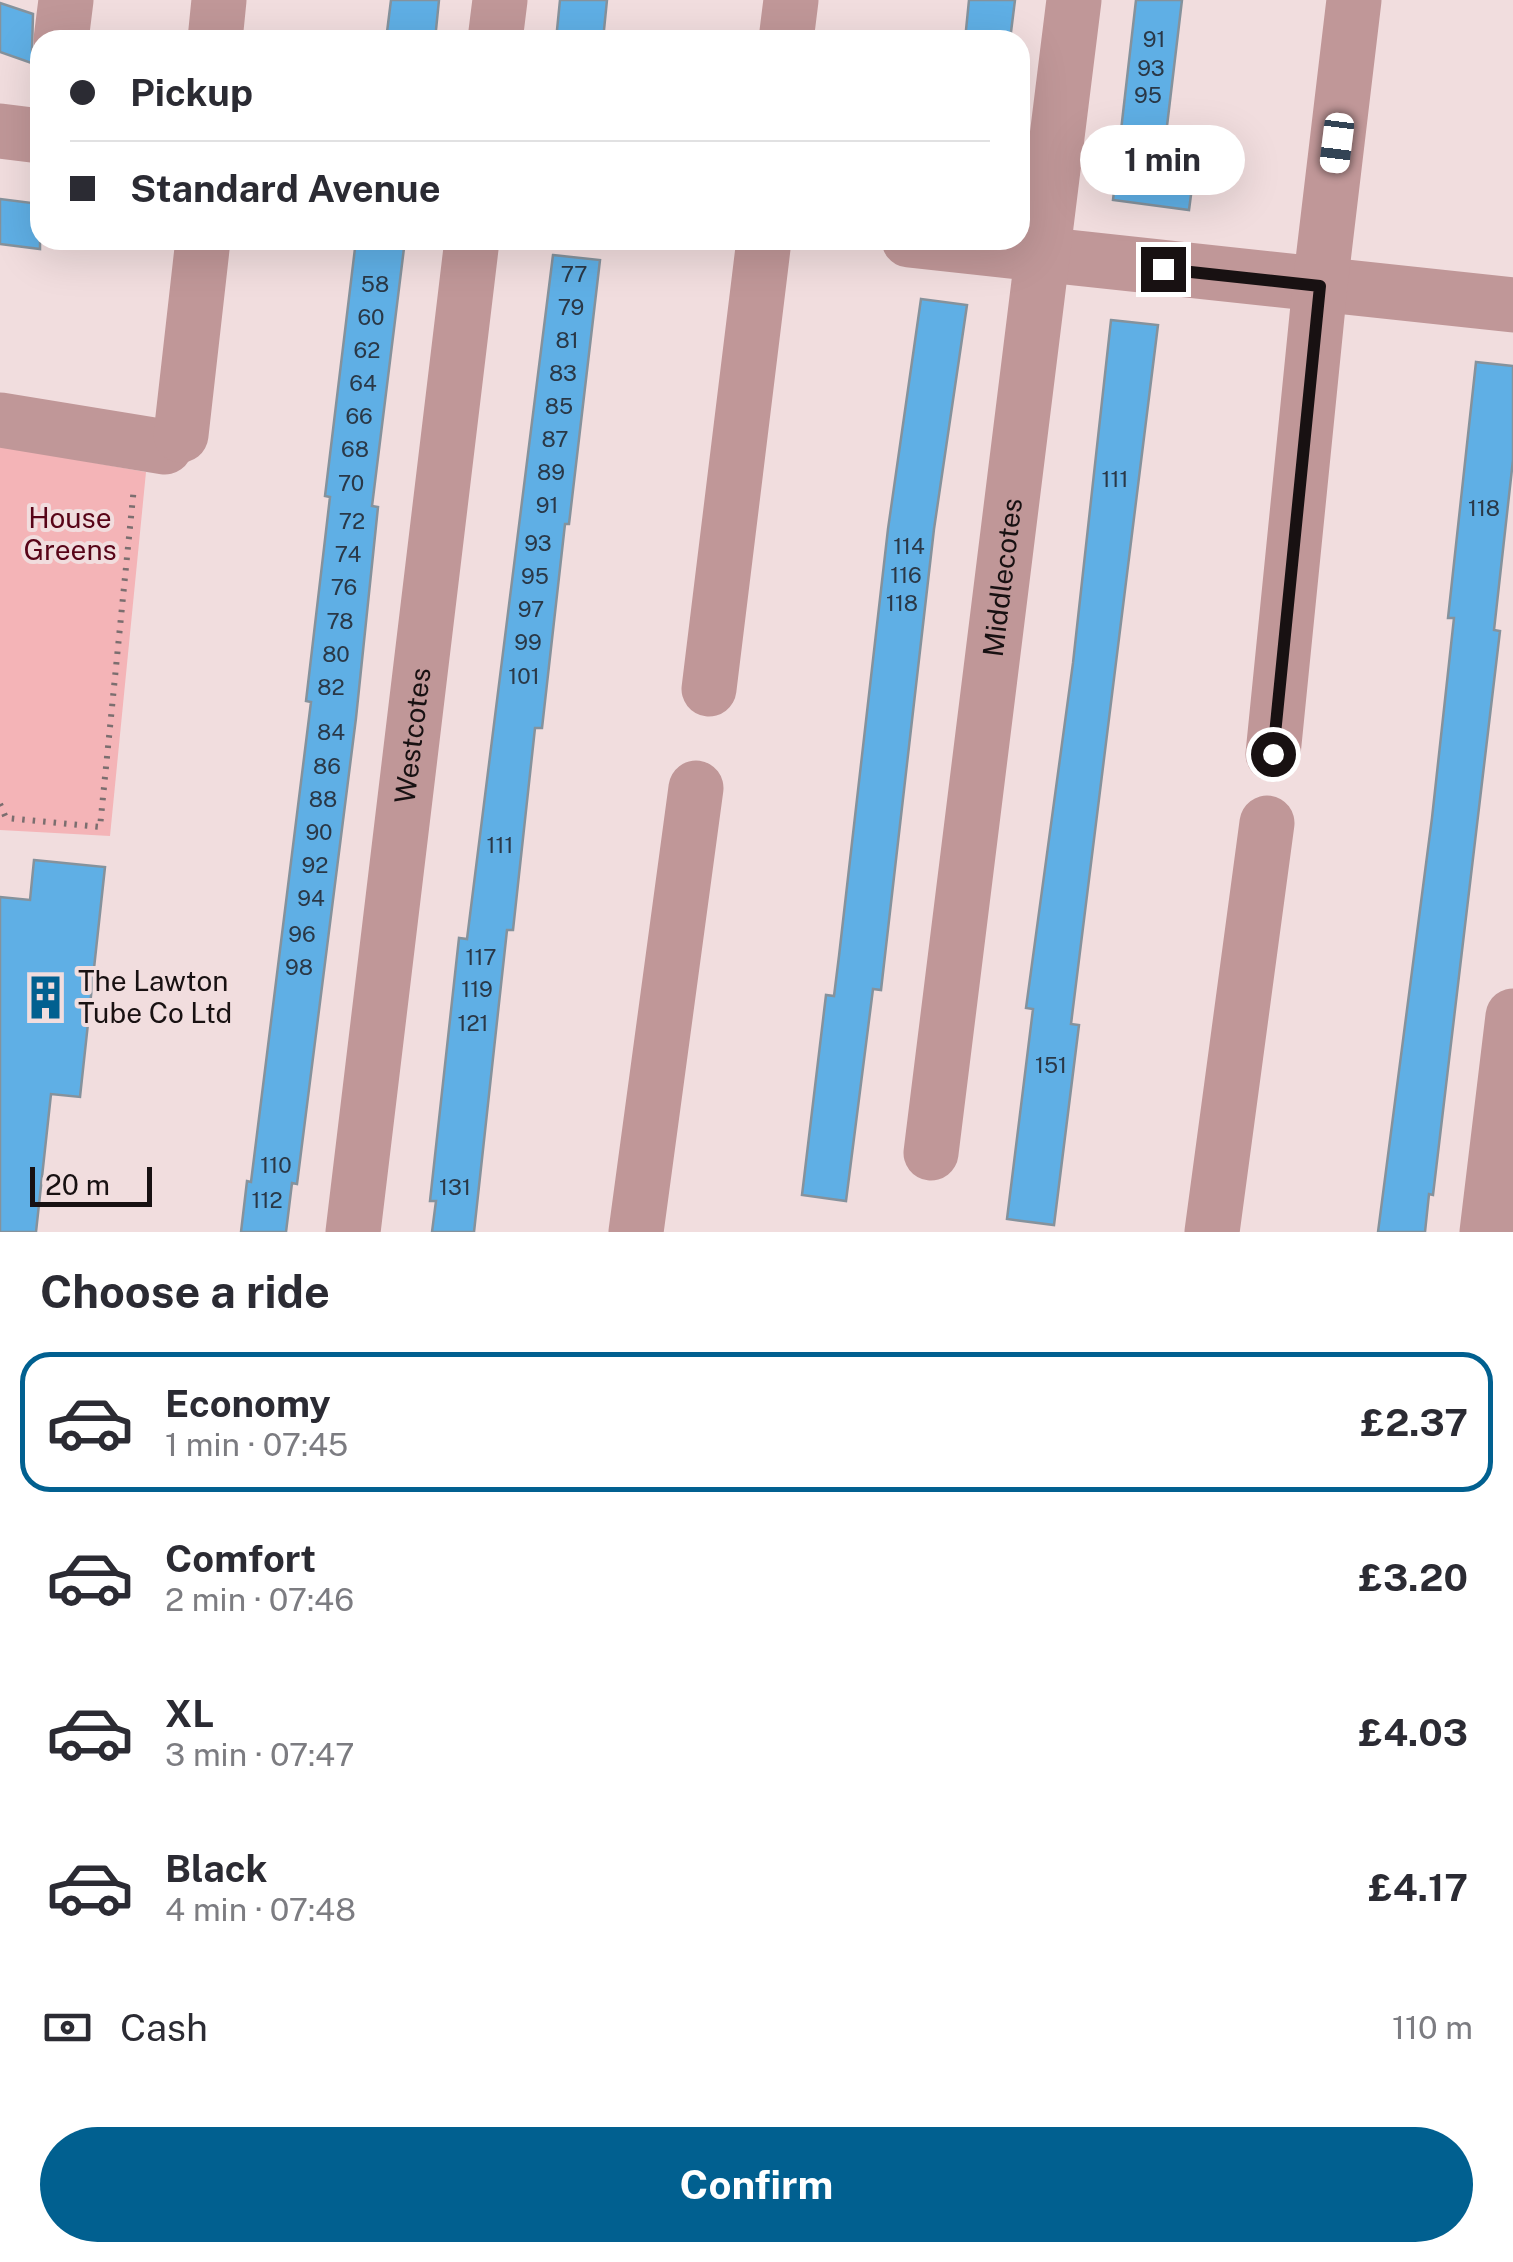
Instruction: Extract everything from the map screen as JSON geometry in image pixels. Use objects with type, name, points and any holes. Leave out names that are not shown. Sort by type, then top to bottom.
[{"type":"street","points":[[62,30],[66,0]]},
{"type":"street","points":[[216,30],[218,0]]},
{"type":"street","points":[[497,30],[500,0]]},
{"type":"street","points":[[787,30],[790,0]]},
{"type":"street","name":"Middlecotes","points":[[931,1154],[1046,256],[1074,0]]},
{"type":"street","points":[[1273,754],[1320,286],[1354,0]]},
{"type":"street","points":[[0,132],[30,135]]},
{"type":"street","points":[[0,420],[160,453],[201,250]]},
{"type":"street","name":"Westcotes","points":[[354,1232],[471,250]]},
{"type":"street","points":[[709,689],[763,250]]},
{"type":"street","points":[[995,250],[1513,305]]},
{"type":"street","points":[[636,1232],[696,788]]},
{"type":"street","points":[[1212,1232],[1267,823]]},
{"type":"street","points":[[1487,1232],[1513,1016]]},
{"type":"path","points":[[0,804],[6,818],[100,827],[160,453]]},
{"type":"green space","name":"House Greens","points":[[0,446],[146,472],[110,836],[0,830]]},
{"type":"building","points":[[391,0],[439,0],[436,30],[387,30]]},
{"type":"building","points":[[560,0],[607,0],[604,30],[557,30]]},
{"type":"building","points":[[969,0],[1015,0],[1011,30],[966,30]]},
{"type":"building","points":[[1136,0],[1182,0],[1162,168],[1194,172],[1189,210],[1113,200]]},
{"type":"building","points":[[0,3],[33,14],[30,62],[0,52]]},
{"type":"building","points":[[0,199],[30,203],[30,248],[0,244]]},
{"type":"building","points":[[355,250],[404,250],[372,506],[378,507],[356,718],[297,1184],[292,1183],[286,1232],[241,1232],[247,1181],[251,1182],[311,702],[306,701],[330,497],[325,496]]},
{"type":"building","points":[[553,255],[600,260],[569,524],[565,524],[542,728],[535,728],[513,930],[507,930],[474,1232],[432,1232],[436,1201],[430,1201],[459,938],[467,939]]},
{"type":"building","points":[[921,299],[967,305],[934,529],[881,990],[873,989],[846,1201],[802,1195],[826,995],[834,996],[888,529]]},
{"type":"building","points":[[1111,320],[1158,325],[1071,1024],[1079,1025],[1054,1225],[1007,1219],[1033,1009],[1026,1008],[1073,663]]},
{"type":"building","points":[[1476,362],[1513,366],[1513,460],[1494,630],[1500,631],[1433,1195],[1429,1194],[1425,1232],[1378,1232],[1432,818],[1454,618],[1448,618]]},
{"type":"building","name":"The Lawton Tube Co Ltd","points":[[34,860],[105,867],[80,1097],[51,1094],[36,1232],[0,1232],[0,897],[30,900]]},
{"type":"place","name":"The Lawton Tube Co Ltd","points":[[45,997]]},
{"type":"route","points":[[1163,269],[1320,286],[1273,754]]}]
